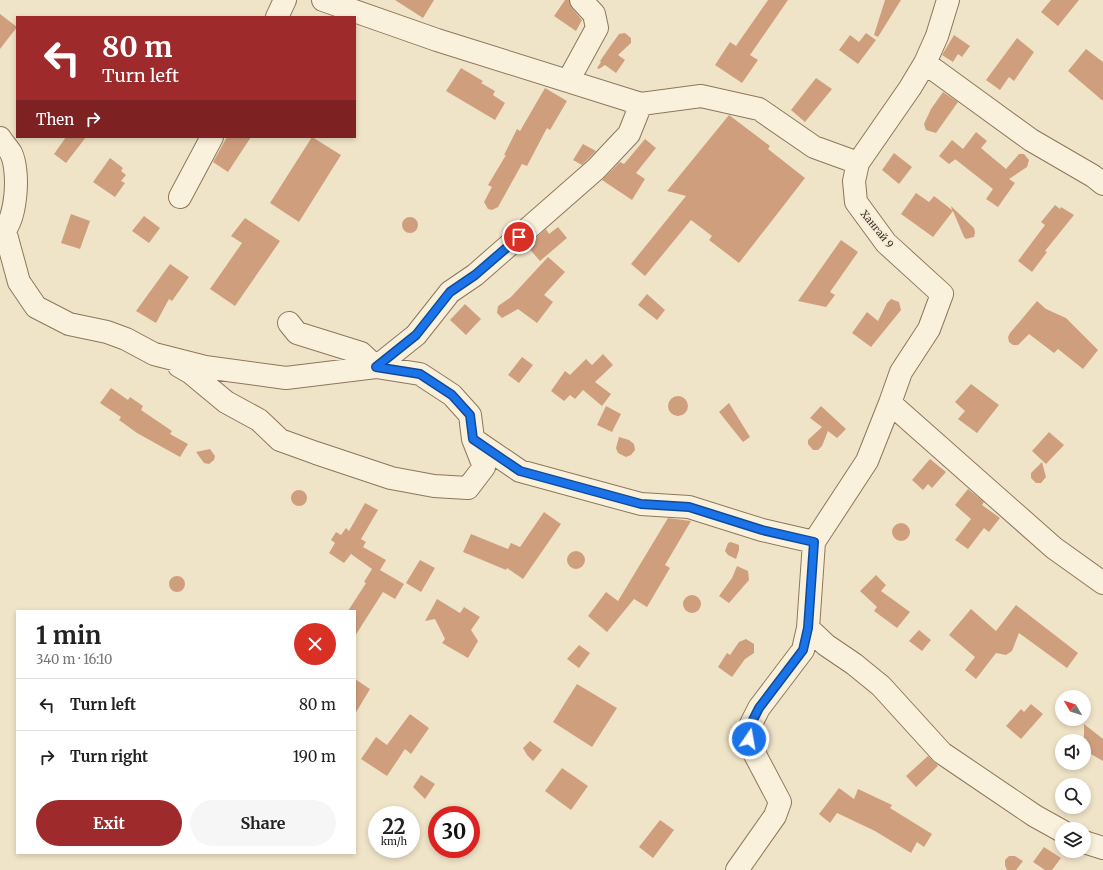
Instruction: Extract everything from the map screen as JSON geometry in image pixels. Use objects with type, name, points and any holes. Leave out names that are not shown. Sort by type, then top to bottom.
[{"type":"street","points":[[277,16],[285,0]]},
{"type":"street","points":[[323,0],[437,40],[641,104],[701,96],[759,109],[814,147],[858,163]]},
{"type":"street","points":[[568,81],[597,28],[594,14],[581,0]]},
{"type":"street","name":"Хангай 9","points":[[890,403],[901,372],[929,329],[942,294],[886,243],[856,202],[854,181],[858,163],[910,88],[925,63],[937,36],[948,0]]},
{"type":"street","points":[[925,63],[1031,140],[1093,176],[1103,184]]},
{"type":"street","points":[[376,367],[416,335],[450,292],[475,275],[596,169],[629,134],[641,104]]},
{"type":"street","points":[[0,138],[11,154],[16,177],[15,201],[2,233],[19,282],[36,307],[70,324],[107,332],[126,339],[154,354],[192,373],[226,402],[259,420],[280,440],[316,453],[391,478],[434,486],[468,488],[484,467],[473,439],[470,415],[452,395],[420,374],[376,367],[286,378],[205,367],[154,354]]},
{"type":"street","points":[[180,197],[211,138]]},
{"type":"street","points":[[289,323],[297,333],[361,353],[376,367]]},
{"type":"street","points":[[737,870],[776,816],[780,802],[751,747],[748,730],[759,708],[803,650],[808,628],[814,542],[867,461],[890,403],[1054,548],[1103,583]]},
{"type":"street","points":[[473,439],[520,471],[641,504],[689,507],[762,530],[814,542]]},
{"type":"street","points":[[808,628],[826,645],[854,664],[881,686],[942,753],[1035,816],[1055,827]]},
{"type":"street","points":[[1091,844],[1103,848]]},
{"type":"building","points":[[395,0],[434,0],[423,18]]},
{"type":"building","points":[[565,0],[569,0],[572,8],[582,20],[576,31],[554,16]]},
{"type":"building","points":[[768,0],[788,0],[750,55],[758,60],[742,83],[715,65],[730,42],[736,46]]},
{"type":"building","points":[[885,0],[901,0],[878,37],[874,35]]},
{"type":"building","points":[[1051,0],[1079,0],[1058,26],[1041,12]]},
{"type":"building","points":[[0,14],[16,26],[16,28],[0,49]]},
{"type":"building","points":[[625,33],[631,38],[631,43],[618,55],[625,60],[616,73],[605,65],[599,69],[597,68],[601,62],[600,61],[619,34]]},
{"type":"building","points":[[866,33],[876,40],[858,64],[839,50],[850,35],[859,42]]},
{"type":"building","points":[[954,35],[970,46],[962,57],[958,54],[953,62],[942,55]]},
{"type":"building","points":[[1017,38],[1034,52],[1014,81],[1009,77],[1000,90],[986,80]]},
{"type":"building","points":[[1086,49],[1103,62],[1103,101],[1068,71]]},
{"type":"building","points":[[461,68],[483,81],[481,83],[495,91],[493,95],[505,103],[495,120],[446,91]]},
{"type":"building","points":[[816,78],[832,89],[805,122],[791,110]]},
{"type":"building","points":[[545,88],[567,101],[550,130],[547,128],[527,166],[522,164],[498,207],[492,210],[488,209],[484,202],[492,187],[488,185],[506,155],[504,155],[517,129],[520,131]]},
{"type":"building","points":[[943,92],[958,102],[936,133],[926,130],[924,124],[931,109]]},
{"type":"building","points":[[729,115],[770,146],[768,149],[805,178],[739,263],[709,240],[712,236],[691,220],[645,276],[631,264],[686,196],[667,191]]},
{"type":"building","points":[[976,132],[987,141],[981,148],[1006,169],[1019,154],[1024,154],[1029,160],[1027,167],[1009,179],[1015,183],[998,207],[986,199],[993,189],[955,159],[949,164],[939,156],[952,140],[963,149]]},
{"type":"building","points":[[65,138],[85,138],[66,163],[54,154]]},
{"type":"building","points":[[226,138],[250,138],[228,172],[213,162]]},
{"type":"building","points":[[311,138],[341,155],[299,222],[270,203]]},
{"type":"building","points":[[645,139],[656,148],[636,173],[645,179],[632,200],[602,180],[620,162],[624,164]]},
{"type":"building","points":[[583,144],[596,151],[582,165],[573,160]]},
{"type":"building","points":[[894,153],[912,167],[899,184],[882,170]]},
{"type":"building","points":[[110,158],[123,168],[121,171],[126,175],[121,181],[125,183],[115,197],[93,182]]},
{"type":"building","points":[[916,193],[929,202],[934,196],[952,210],[951,206],[974,228],[974,237],[966,239],[964,237],[953,211],[933,237],[901,214]]},
{"type":"building","points":[[1055,205],[1060,209],[1061,207],[1074,215],[1045,251],[1047,252],[1032,272],[1018,261],[1045,225],[1041,222]]},
{"type":"building","points":[[71,214],[90,221],[80,249],[61,243]]},
{"type":"building","points":[[144,216],[160,228],[149,243],[132,231]]},
{"type":"building","points":[[410,217],[417,222],[418,225],[413,232],[410,233],[403,228],[402,225],[407,218]]},
{"type":"building","points":[[245,218],[280,241],[235,306],[210,289],[242,243],[231,236]]},
{"type":"building","points":[[558,227],[567,238],[540,261],[527,246],[546,229],[549,234]]},
{"type":"building","points":[[841,240],[858,252],[830,292],[835,295],[826,307],[798,301]]},
{"type":"building","points":[[548,257],[565,272],[544,295],[553,302],[537,323],[518,309],[502,318],[497,313],[498,306],[511,297]]},
{"type":"building","points":[[170,264],[189,277],[172,301],[169,299],[156,323],[136,311]]},
{"type":"building","points":[[647,294],[665,310],[657,320],[638,305]]},
{"type":"building","points":[[891,299],[899,302],[901,310],[871,347],[852,333],[867,312],[878,321],[887,303]]},
{"type":"building","points":[[1037,301],[1046,309],[1066,318],[1098,350],[1083,369],[1058,349],[1054,353],[1029,334],[1018,345],[1013,345],[1009,342],[1008,337],[1010,333]]},
{"type":"building","points":[[465,304],[481,319],[466,335],[450,320]]},
{"type":"building","points":[[603,354],[613,365],[595,382],[611,394],[602,406],[583,390],[575,399],[570,395],[564,401],[551,391],[565,371],[570,375],[586,359],[592,365]]},
{"type":"building","points":[[522,357],[533,365],[519,383],[508,375]]},
{"type":"building","points":[[971,384],[999,405],[977,433],[958,419],[965,411],[955,402]]},
{"type":"building","points":[[111,388],[128,400],[130,397],[143,406],[141,410],[172,431],[170,434],[188,444],[180,457],[137,433],[119,420],[121,417],[100,403]]},
{"type":"building","points":[[678,396],[685,399],[688,406],[685,413],[678,416],[671,413],[668,406],[671,399]]},
{"type":"building","points":[[729,403],[750,437],[743,442],[719,412]]},
{"type":"building","points":[[606,406],[621,414],[612,432],[597,425]]},
{"type":"building","points":[[821,406],[846,429],[837,438],[828,431],[822,446],[818,450],[813,450],[808,444],[808,440],[822,427],[810,418]]},
{"type":"building","points":[[1049,432],[1064,445],[1046,464],[1032,451]]},
{"type":"building","points":[[619,437],[629,440],[634,444],[635,450],[631,455],[626,457],[618,453],[616,448]]},
{"type":"building","points":[[210,449],[215,456],[214,460],[209,464],[204,463],[196,452]]},
{"type":"building","points":[[930,459],[946,472],[932,488],[928,484],[923,490],[912,480]]},
{"type":"building","points":[[1042,462],[1046,477],[1041,483],[1036,483],[1031,478],[1031,473]]},
{"type":"building","points":[[968,489],[984,502],[982,505],[1000,518],[989,532],[984,528],[968,549],[955,540],[971,519],[955,505]]},
{"type":"building","points":[[299,490],[306,495],[307,498],[302,505],[299,506],[292,501],[291,498],[296,491]]},
{"type":"building","points":[[365,503],[378,510],[361,539],[366,542],[363,547],[386,560],[380,570],[404,584],[395,599],[383,592],[356,634],[356,610],[349,610],[366,583],[364,582],[372,569],[351,554],[344,563],[329,553],[335,543],[331,540],[336,532],[341,535],[346,528],[349,531]]},
{"type":"building","points":[[544,512],[561,524],[523,579],[507,568],[506,570],[463,552],[471,534],[508,549],[511,543],[520,547]]},
{"type":"building","points":[[668,518],[691,521],[665,565],[670,568],[647,607],[634,599],[607,632],[588,616],[606,592],[618,601]]},
{"type":"building","points":[[901,523],[908,525],[910,532],[908,539],[901,541],[894,539],[892,532],[894,525]]},
{"type":"building","points":[[731,542],[739,545],[736,559],[728,555],[725,551],[728,543]]},
{"type":"building","points":[[572,551],[580,551],[585,556],[583,567],[580,569],[572,569],[567,564],[567,556]]},
{"type":"building","points":[[420,560],[435,568],[421,592],[406,583]]},
{"type":"building","points":[[737,566],[748,571],[749,580],[729,603],[719,596],[732,578]]},
{"type":"building","points":[[876,575],[886,585],[881,591],[910,612],[897,628],[874,611],[877,607],[860,591]]},
{"type":"building","points":[[177,576],[183,578],[185,584],[183,590],[177,592],[171,590],[169,584],[171,578]]},
{"type":"building","points":[[692,595],[698,598],[701,604],[698,610],[692,613],[686,610],[683,604],[686,598]]},
{"type":"building","points":[[437,599],[460,613],[464,607],[480,617],[471,630],[478,641],[468,658],[442,643],[445,639],[435,619],[425,621]]},
{"type":"building","points":[[1016,605],[1078,653],[1067,668],[1019,633],[1012,651],[1006,655],[996,653],[976,679],[965,670],[975,657],[949,635],[971,609],[996,631]]},
{"type":"building","points":[[919,630],[931,640],[922,651],[909,641]]},
{"type":"building","points":[[746,639],[754,644],[754,653],[745,659],[732,677],[718,667],[727,653],[730,655],[739,642]]},
{"type":"building","points":[[579,645],[590,653],[579,668],[567,659]]},
{"type":"building","points":[[356,680],[370,689],[356,712]]},
{"type":"building","points":[[577,684],[617,708],[592,747],[553,722]]},
{"type":"building","points":[[1031,704],[1043,714],[1021,739],[1006,726],[1021,709],[1024,712]]},
{"type":"building","points":[[410,714],[429,728],[411,754],[405,749],[387,776],[361,759],[376,737],[387,745]]},
{"type":"building","points":[[1084,726],[1087,726],[1103,739],[1103,761],[1091,754],[1091,734],[1084,734]]},
{"type":"building","points":[[530,741],[542,750],[533,761],[523,748]]},
{"type":"building","points":[[928,756],[938,766],[916,787],[906,776]]},
{"type":"building","points":[[562,768],[588,786],[571,810],[545,791]]},
{"type":"building","points":[[421,775],[435,784],[425,799],[413,787]]},
{"type":"building","points":[[839,788],[854,799],[858,789],[892,805],[890,808],[932,834],[924,847],[917,842],[911,853],[875,831],[837,813],[830,823],[819,814]]},
{"type":"building","points":[[660,820],[674,830],[653,858],[639,847]]},
{"type":"building","points":[[1044,847],[1055,854],[1055,858],[1061,858],[1052,870],[1045,870],[1033,862]]},
{"type":"building","points":[[1009,856],[1015,856],[1023,861],[1016,870],[1007,870],[1005,860]]},
{"type":"route","points":[[519,237],[475,275],[450,292],[416,335],[376,367],[420,374],[452,395],[470,415],[473,439],[520,471],[641,504],[689,507],[762,530],[814,542],[808,628],[803,650],[759,708],[748,730],[749,739]]}]
